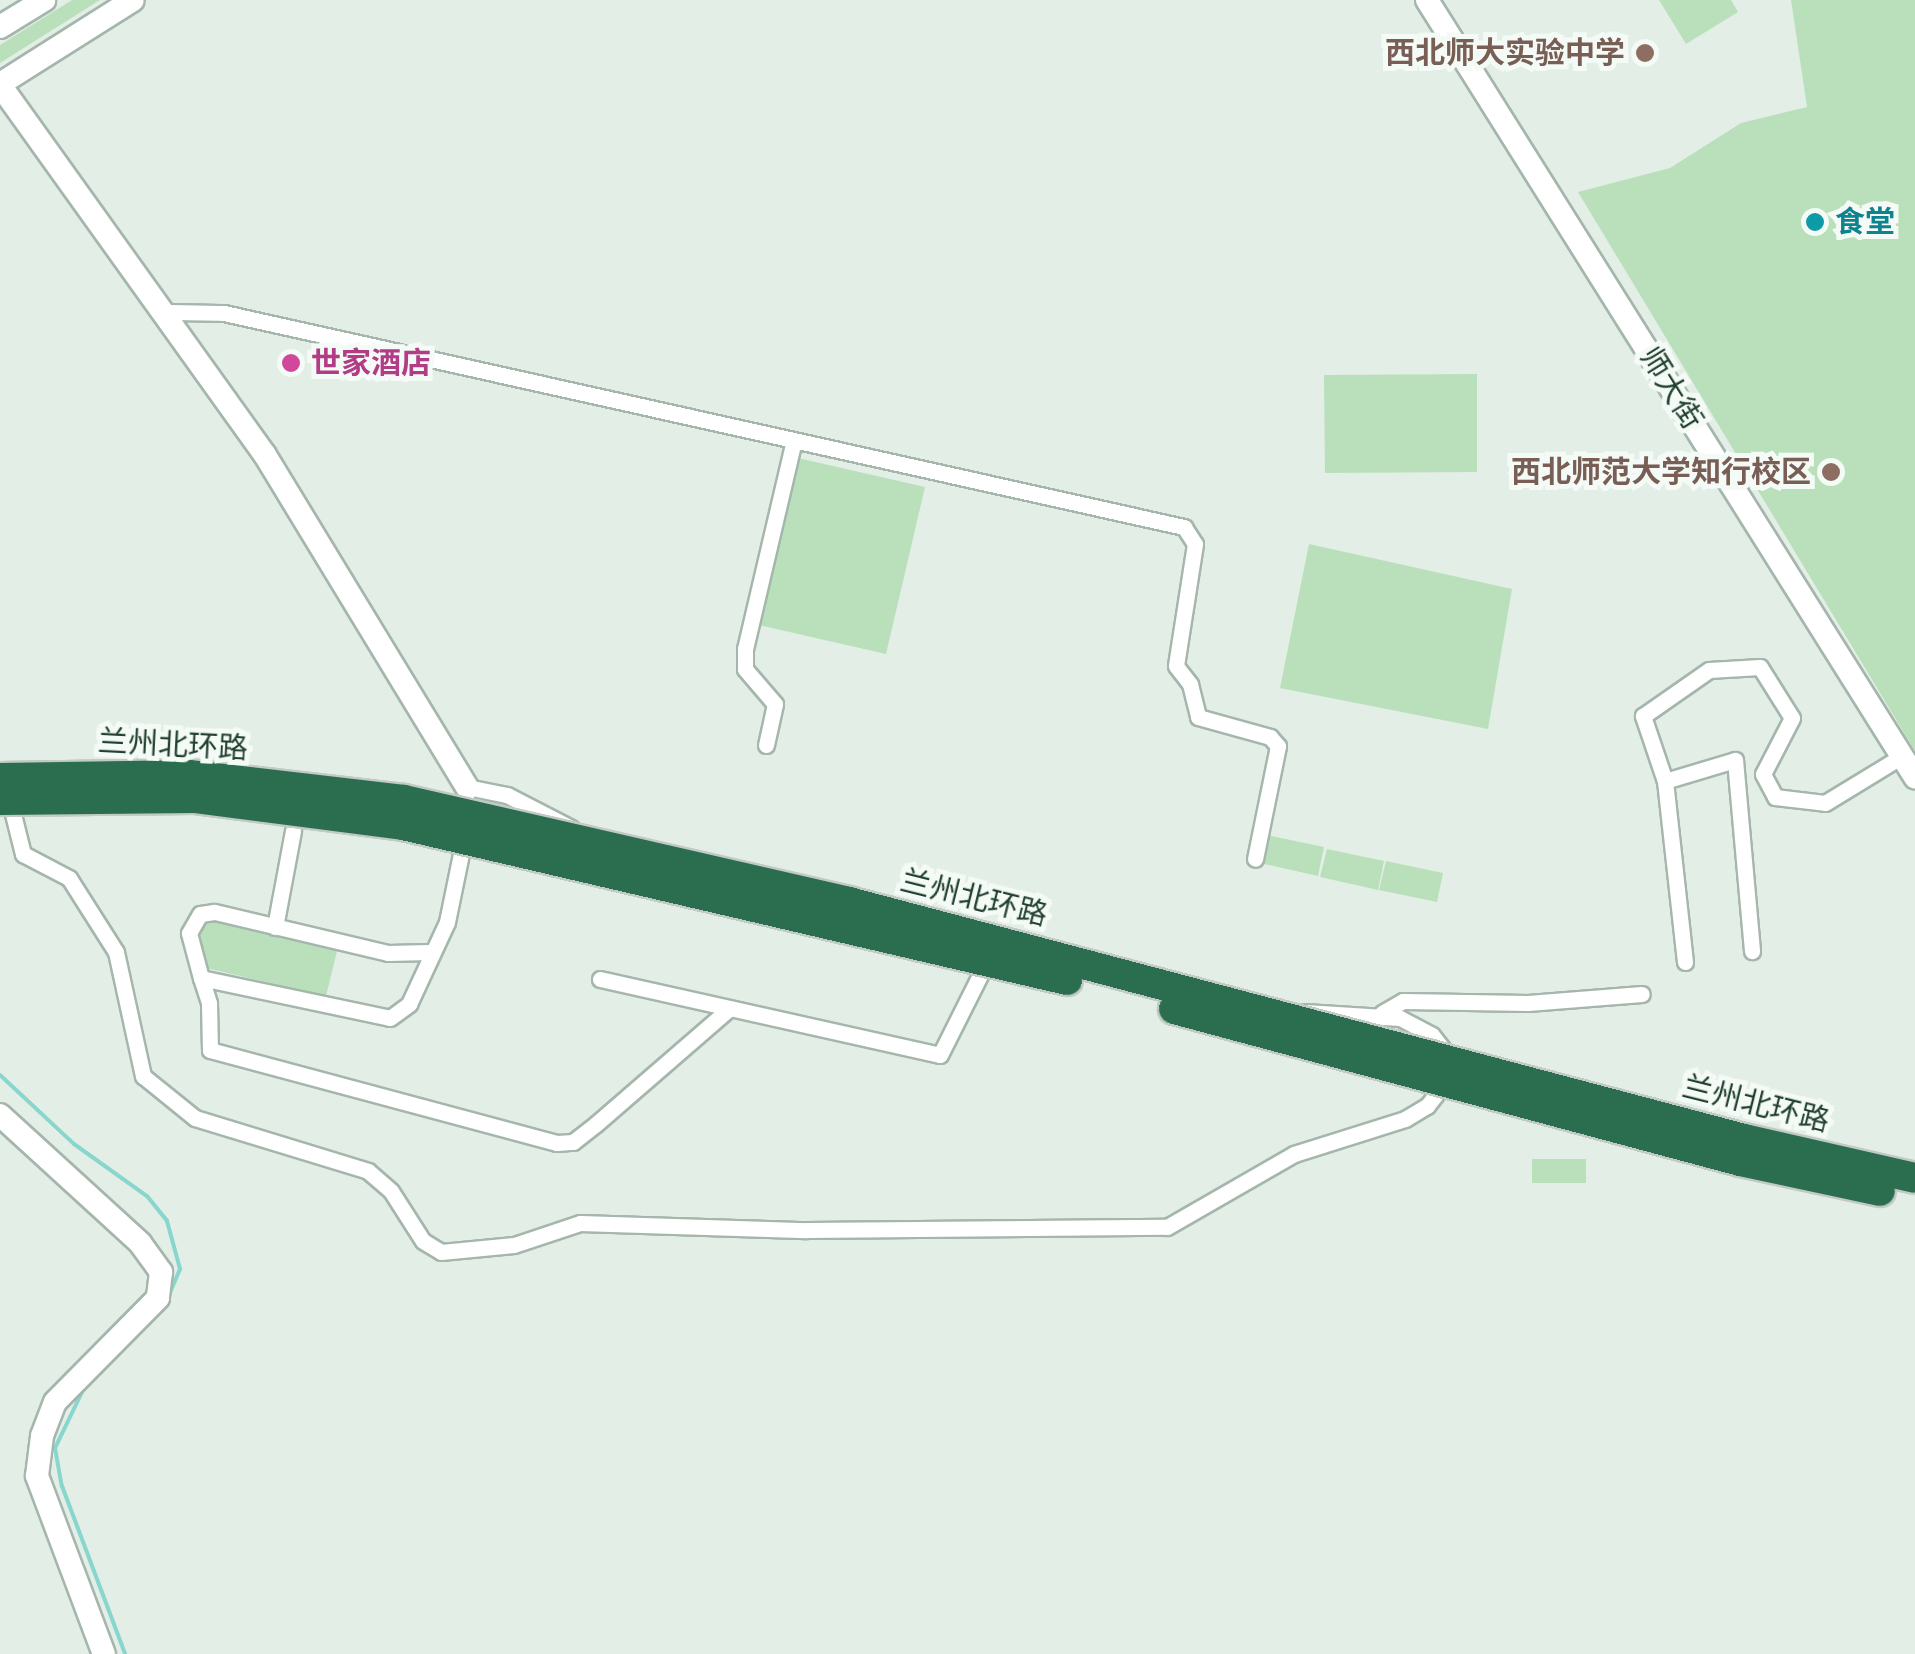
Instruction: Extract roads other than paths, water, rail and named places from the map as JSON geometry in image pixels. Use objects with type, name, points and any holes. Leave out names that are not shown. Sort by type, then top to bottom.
[{"type":"highway","name":"兰州北环路","points":[[0,779],[188,776],[404,800],[849,902],[1744,1140],[1915,1178]]},
{"type":"highway","name":"兰州北环路","points":[[0,800],[195,798],[403,825],[906,940],[1740,1162],[1915,1198]]},
{"type":"street","points":[[0,27],[44,0]]},
{"type":"street","points":[[133,0],[0,85],[167,312],[265,455],[466,788],[465,856],[447,922],[429,952],[409,1004],[390,1018],[200,978]]},
{"type":"street","name":"师大街","points":[[1427,0],[1915,777]]},
{"type":"street","points":[[167,312],[224,313],[793,445],[1184,527],[1195,544],[1176,666],[1190,684],[1198,716],[1270,737],[1278,746],[1255,859]]},
{"type":"street","points":[[766,745],[775,704],[745,669],[745,650],[793,445]]},
{"type":"street","points":[[1684,962],[1665,781],[1643,716],[1710,670],[1760,667],[1792,718],[1762,774],[1775,797],[1825,803],[1902,756]]},
{"type":"street","points":[[1665,781],[1734,760],[1752,951]]},
{"type":"street","points":[[0,779],[23,854],[69,878],[116,952],[143,1076],[195,1118],[368,1171],[391,1192],[423,1242],[440,1252],[514,1246],[580,1223],[807,1230],[1166,1228],[1294,1154],[1405,1119],[1443,1090],[1452,1069],[1448,1051],[1432,1034],[1382,1014],[1298,1012],[1206,995],[1002,929],[584,834],[507,796],[466,788]]},
{"type":"street","points":[[275,927],[293,831]]},
{"type":"street","points":[[429,952],[388,953],[200,914],[188,933],[209,1003],[210,1050],[556,1143],[585,1133],[730,1008]]},
{"type":"street","points":[[600,979],[940,1055],[1002,929]]},
{"type":"street","points":[[1382,1014],[1403,1001],[1528,1002],[1642,994]]},
{"type":"street","points":[[0,1116],[140,1243],[161,1272],[158,1298],[55,1402],[42,1436],[36,1476],[104,1654]]},
{"type":"waterway","points":[[0,1075],[74,1144],[147,1196],[167,1221],[180,1269],[168,1297]]},
{"type":"waterway","points":[[84,1388],[55,1448],[62,1486],[125,1654]]},
{"type":"place","name":"西北师大实验中学","points":[[1645,53]]},
{"type":"place","name":"食堂","points":[[1815,222]]},
{"type":"place","name":"世家酒店","points":[[291,363]]},
{"type":"place","name":"西北师范大学知行校区","points":[[1831,472]]}]
